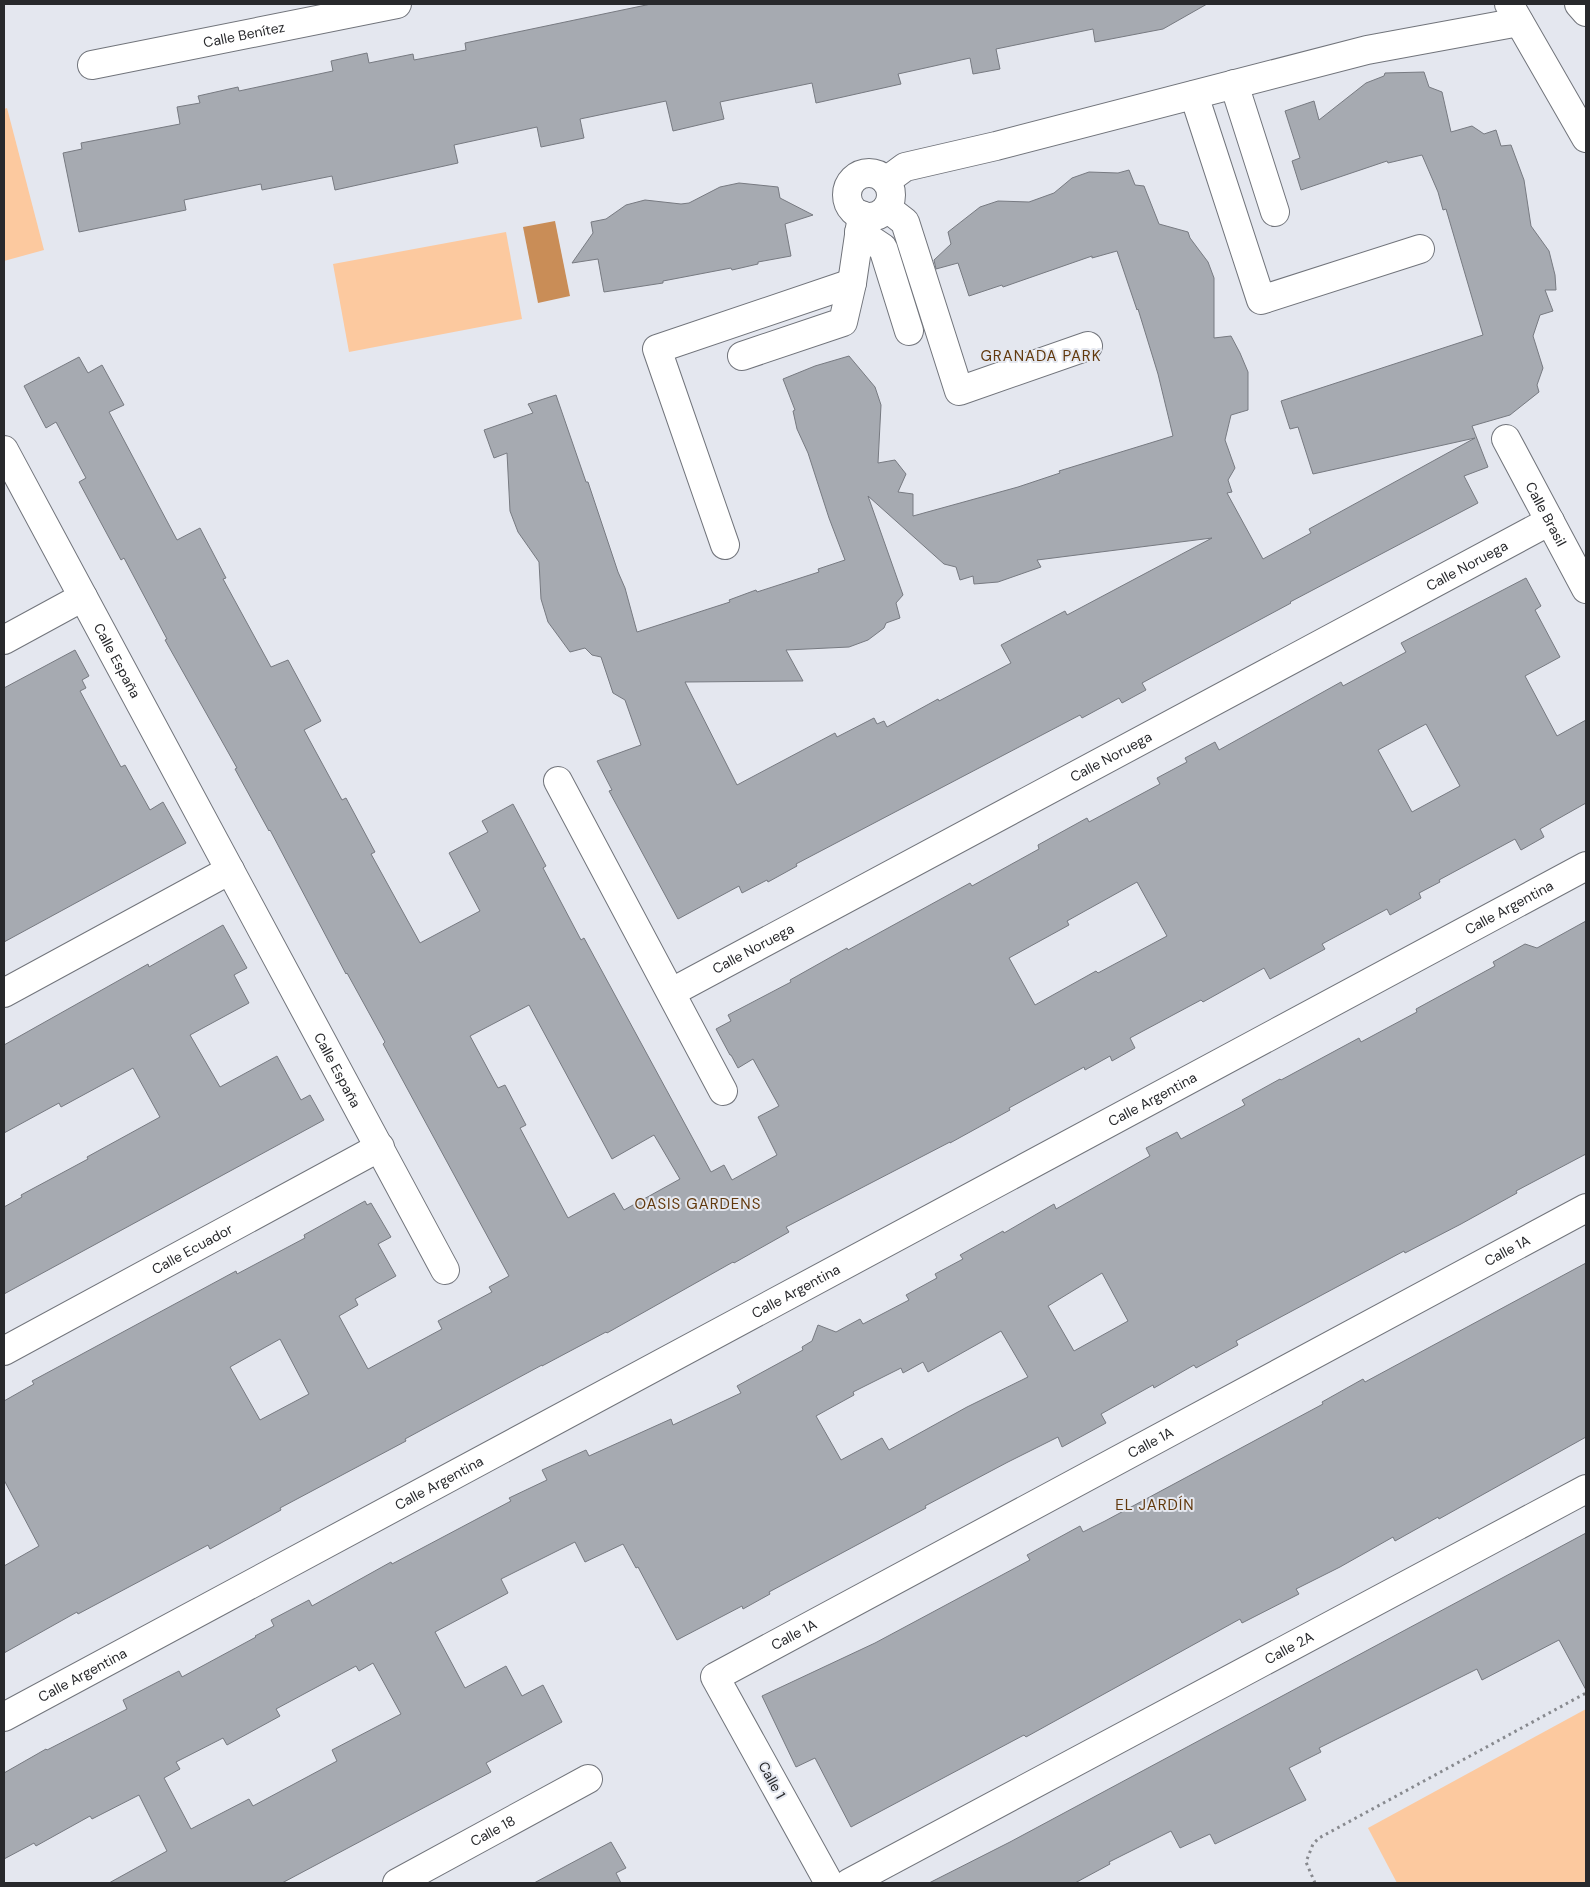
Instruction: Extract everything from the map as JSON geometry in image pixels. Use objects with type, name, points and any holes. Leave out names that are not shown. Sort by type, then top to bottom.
[{"type":"main road","name":"Calle Benítez","points":[[92,65],[397,4]]},
{"type":"main road","points":[[1579,4],[1586,12]]},
{"type":"main road","points":[[886,181],[905,167],[996,146],[1514,13],[1586,138]]},
{"type":"main road","points":[[1234,84],[1275,212]]},
{"type":"main road","points":[[1194,95],[1261,300],[1420,249]]},
{"type":"main road","points":[[742,356],[843,322],[869,218],[891,194],[886,181],[874,173],[866,173],[853,180],[847,193],[848,200],[851,207],[869,218],[905,222],[959,392],[1088,346]]},
{"type":"main road","points":[[869,218],[883,248],[909,331]]},
{"type":"main road","points":[[725,545],[657,349],[852,283]]},
{"type":"main road","name":"Calle Brasil","points":[[1506,439],[1586,589]]},
{"type":"main road","name":"Calle España","points":[[4,450],[445,1270]]},
{"type":"main road","name":"Calle Noruega","points":[[672,992],[1550,521]]},
{"type":"main road","points":[[4,640],[83,598]]},
{"type":"main road","points":[[558,781],[723,1091]]},
{"type":"main road","name":"Calle Argentina","points":[[4,1717],[1586,866]]},
{"type":"main road","points":[[4,993],[230,870]]},
{"type":"main road","name":"Calle Ecuador","points":[[4,1351],[380,1147]]},
{"type":"main road","name":"Calle 1A","points":[[715,1677],[1586,1208]]},
{"type":"main road","name":"Calle 2A","points":[[849,1883],[1586,1489]]},
{"type":"main road","name":"Calle 1","points":[[715,1677],[829,1883]]},
{"type":"main road","name":"Calle 18","points":[[397,1883],[588,1779]]},
{"type":"path","points":[[1315,1883],[1306,1862],[1313,1844],[1319,1838],[1586,1693]]},
{"type":"shaded area","points":[[7,108],[44,250],[4,261],[4,109]]},
{"type":"shaded area","points":[[555,221],[570,296],[538,303],[523,227]]},
{"type":"shaded area","points":[[506,232],[522,319],[349,352],[333,264]]},
{"type":"shaded area","points":[[1586,1709],[1586,1883],[1397,1883],[1368,1828]]},
{"type":"building","points":[[651,4],[1207,4],[1163,29],[1095,42],[1093,29],[996,49],[1000,69],[973,74],[970,58],[898,74],[901,84],[816,103],[812,83],[720,102],[724,119],[673,131],[666,101],[580,119],[584,138],[541,147],[537,127],[454,145],[458,163],[335,190],[332,176],[262,190],[261,184],[184,200],[186,210],[79,232],[63,153],[82,149],[81,143],[180,124],[177,107],[200,103],[198,96],[238,87],[239,91],[333,71],[331,61],[367,53],[369,63],[413,54],[414,60],[466,50],[465,43]]},
{"type":"building","points":[[1424,72],[1429,87],[1442,92],[1451,132],[1472,126],[1484,134],[1496,130],[1501,146],[1511,145],[1524,180],[1531,226],[1549,251],[1555,275],[1556,290],[1545,290],[1553,311],[1540,315],[1533,336],[1543,368],[1537,385],[1539,392],[1510,415],[1472,426],[1488,467],[1464,476],[1478,503],[1290,602],[1142,683],[1146,690],[1122,703],[1119,698],[1082,718],[1080,715],[796,864],[797,866],[768,882],[767,880],[742,893],[739,886],[678,919],[609,791],[612,790],[597,761],[641,745],[625,700],[613,693],[601,657],[592,655],[585,648],[570,652],[548,622],[541,599],[539,562],[518,532],[510,511],[507,453],[494,458],[484,430],[533,413],[528,404],[556,395],[625,588],[637,632],[730,602],[729,600],[756,590],[757,592],[819,572],[818,569],[845,560],[808,453],[797,429],[793,411],[795,410],[783,379],[815,366],[849,356],[875,387],[881,405],[878,463],[895,460],[906,474],[898,492],[913,494],[913,516],[1018,487],[1060,473],[1059,471],[1173,436],[1158,374],[1138,309],[1117,251],[1092,258],[1092,256],[1003,287],[1002,285],[969,296],[958,263],[936,269],[934,260],[951,244],[948,232],[980,207],[998,201],[1029,202],[1054,193],[1072,178],[1089,172],[1118,173],[1129,170],[1135,185],[1144,186],[1159,224],[1188,232],[1190,238],[1208,262],[1214,278],[1214,338],[1231,336],[1248,372],[1248,410],[1231,415],[1225,440],[1235,468],[1228,480],[1232,492],[1227,493],[1263,559],[1311,533],[1309,529],[1475,438],[1313,474],[1298,427],[1290,429],[1281,401],[1483,335],[1446,209],[1443,210],[1438,192],[1422,155],[1388,163],[1387,161],[1301,190],[1292,161],[1300,158],[1285,111],[1314,101],[1319,120],[1366,83],[1384,76],[1385,73]],"holes":[[[868,496],[944,564],[956,567],[960,580],[973,576],[974,584],[998,582],[1041,567],[1037,560],[1212,538],[1067,615],[1065,611],[1001,645],[1011,663],[939,701],[938,699],[887,727],[884,721],[877,724],[874,718],[837,737],[835,733],[737,785],[685,682],[803,681],[786,650],[849,647],[868,640],[884,628],[886,623],[900,618],[896,603],[903,595]]]},
{"type":"building","points":[[739,183],[778,187],[780,198],[813,215],[785,224],[791,256],[758,262],[758,264],[732,270],[731,268],[663,281],[663,283],[604,292],[598,259],[572,263],[593,233],[591,222],[606,219],[626,205],[645,200],[681,204],[689,203],[720,187]]},
{"type":"building","points":[[79,357],[88,373],[102,365],[124,405],[109,412],[177,540],[200,528],[226,578],[223,579],[271,667],[288,660],[321,721],[304,730],[342,800],[346,798],[375,852],[371,854],[420,943],[480,911],[449,853],[488,832],[482,821],[513,804],[546,866],[543,868],[581,940],[584,938],[711,1172],[724,1165],[732,1180],[777,1155],[758,1117],[779,1106],[753,1059],[738,1068],[730,1055],[716,1029],[731,1021],[728,1015],[791,982],[790,980],[847,948],[848,950],[970,883],[972,886],[1039,849],[1038,845],[1087,818],[1089,822],[1160,784],[1157,778],[1187,762],[1185,758],[1215,742],[1219,750],[1341,682],[1343,686],[1406,652],[1401,643],[1526,578],[1541,606],[1535,610],[1560,657],[1525,676],[1557,736],[1586,720],[1586,803],[1540,829],[1544,837],[1521,850],[1515,839],[1439,880],[1440,882],[1419,893],[1421,898],[1390,915],[1387,909],[1322,944],[1325,949],[1270,979],[1264,968],[1203,1002],[1201,1000],[1130,1038],[1135,1048],[1112,1061],[1110,1056],[1085,1070],[1084,1067],[950,1143],[786,1227],[789,1232],[734,1263],[607,1333],[542,1365],[405,1439],[406,1441],[280,1508],[281,1510],[210,1549],[208,1545],[78,1614],[77,1612],[4,1653],[4,1566],[39,1546],[4,1480],[4,1401],[34,1384],[32,1381],[236,1271],[237,1274],[305,1238],[304,1235],[365,1201],[367,1205],[371,1203],[391,1237],[378,1244],[396,1276],[355,1299],[358,1305],[339,1316],[368,1369],[442,1329],[438,1321],[492,1292],[489,1287],[509,1276],[383,1044],[385,1042],[235,769],[237,768],[165,640],[167,639],[124,558],[121,560],[79,482],[86,478],[56,422],[46,428],[24,386]],"holes":[[[1426,724],[1460,786],[1412,812],[1378,750]],[[1137,882],[1167,936],[1098,973],[1096,971],[1035,1005],[1009,958],[1069,925],[1067,921]],[[529,1005],[612,1159],[654,1135],[680,1179],[624,1210],[614,1193],[568,1218],[520,1128],[526,1125],[505,1085],[498,1088],[470,1036]],[[280,1339],[309,1394],[260,1420],[230,1367]]]},
{"type":"building","points":[[75,650],[89,676],[82,680],[86,688],[80,691],[121,767],[125,765],[150,810],[163,802],[186,843],[4,942],[4,688]]},
{"type":"building","points":[[1586,921],[1586,1154],[1516,1191],[1517,1193],[1461,1224],[1405,1253],[1404,1251],[1236,1341],[1238,1345],[1196,1368],[1194,1365],[1154,1388],[1153,1385],[1101,1414],[1106,1423],[1062,1447],[1058,1437],[1008,1462],[769,1592],[770,1594],[743,1609],[742,1606],[677,1640],[638,1567],[636,1568],[623,1544],[585,1562],[575,1542],[501,1579],[508,1593],[435,1632],[465,1688],[506,1666],[522,1696],[543,1685],[562,1722],[486,1763],[491,1772],[282,1883],[109,1883],[167,1851],[139,1795],[92,1819],[90,1816],[36,1846],[34,1843],[4,1859],[4,1773],[46,1749],[127,1709],[123,1700],[179,1671],[182,1677],[274,1626],[271,1620],[309,1600],[312,1606],[391,1562],[392,1564],[511,1501],[509,1498],[547,1480],[542,1470],[586,1450],[589,1456],[671,1419],[673,1425],[741,1393],[737,1386],[803,1350],[802,1347],[812,1341],[818,1325],[836,1332],[860,1319],[863,1324],[909,1300],[906,1295],[937,1278],[935,1274],[963,1259],[960,1255],[1003,1231],[1004,1233],[1054,1204],[1056,1209],[1150,1156],[1146,1148],[1177,1132],[1181,1139],[1245,1105],[1242,1100],[1359,1038],[1361,1042],[1417,1012],[1416,1009],[1495,966],[1493,962],[1525,944],[1537,948]],"holes":[[[1102,1273],[1128,1321],[1074,1351],[1048,1306]],[[1001,1331],[1028,1377],[967,1407],[889,1450],[882,1438],[841,1460],[816,1416],[854,1395],[853,1392],[901,1368],[903,1373],[923,1362],[928,1372]],[[373,1663],[401,1714],[332,1750],[337,1761],[253,1806],[249,1799],[191,1829],[164,1778],[180,1769],[176,1762],[223,1738],[227,1745],[280,1716],[276,1709],[356,1666],[359,1671]]]},
{"type":"building","points":[[223,925],[247,968],[234,975],[249,1003],[190,1035],[220,1087],[277,1056],[301,1100],[310,1095],[324,1120],[4,1294],[4,1207],[22,1197],[21,1195],[160,1117],[133,1068],[61,1107],[59,1103],[4,1133],[4,1045],[148,964],[149,967]]},
{"type":"building","points":[[1586,1263],[1586,1437],[1439,1519],[1438,1517],[1395,1541],[1393,1537],[1296,1589],[1299,1594],[1242,1623],[1240,1619],[1026,1737],[1024,1735],[851,1827],[815,1758],[796,1767],[762,1696],[875,1643],[1030,1560],[1027,1555],[1080,1526],[1083,1532],[1105,1521],[1323,1404],[1322,1402],[1363,1379],[1365,1382]]},
{"type":"building","points":[[1586,1533],[1586,1690],[1559,1640],[1482,1680],[1477,1669],[1319,1748],[1321,1752],[1289,1768],[1306,1800],[1215,1844],[1210,1834],[1180,1848],[1171,1831],[1109,1862],[1110,1864],[1075,1883],[929,1883],[1010,1842]]},
{"type":"building","points":[[611,1842],[626,1868],[616,1873],[621,1883],[534,1883]]},
{"type":"district","name":"GRANADA PARK","points":[[1041,356]]},
{"type":"district","name":"OASIS GARDENS","points":[[698,1204]]},
{"type":"district","name":"EL JARDÍN","points":[[1155,1505]]}]
